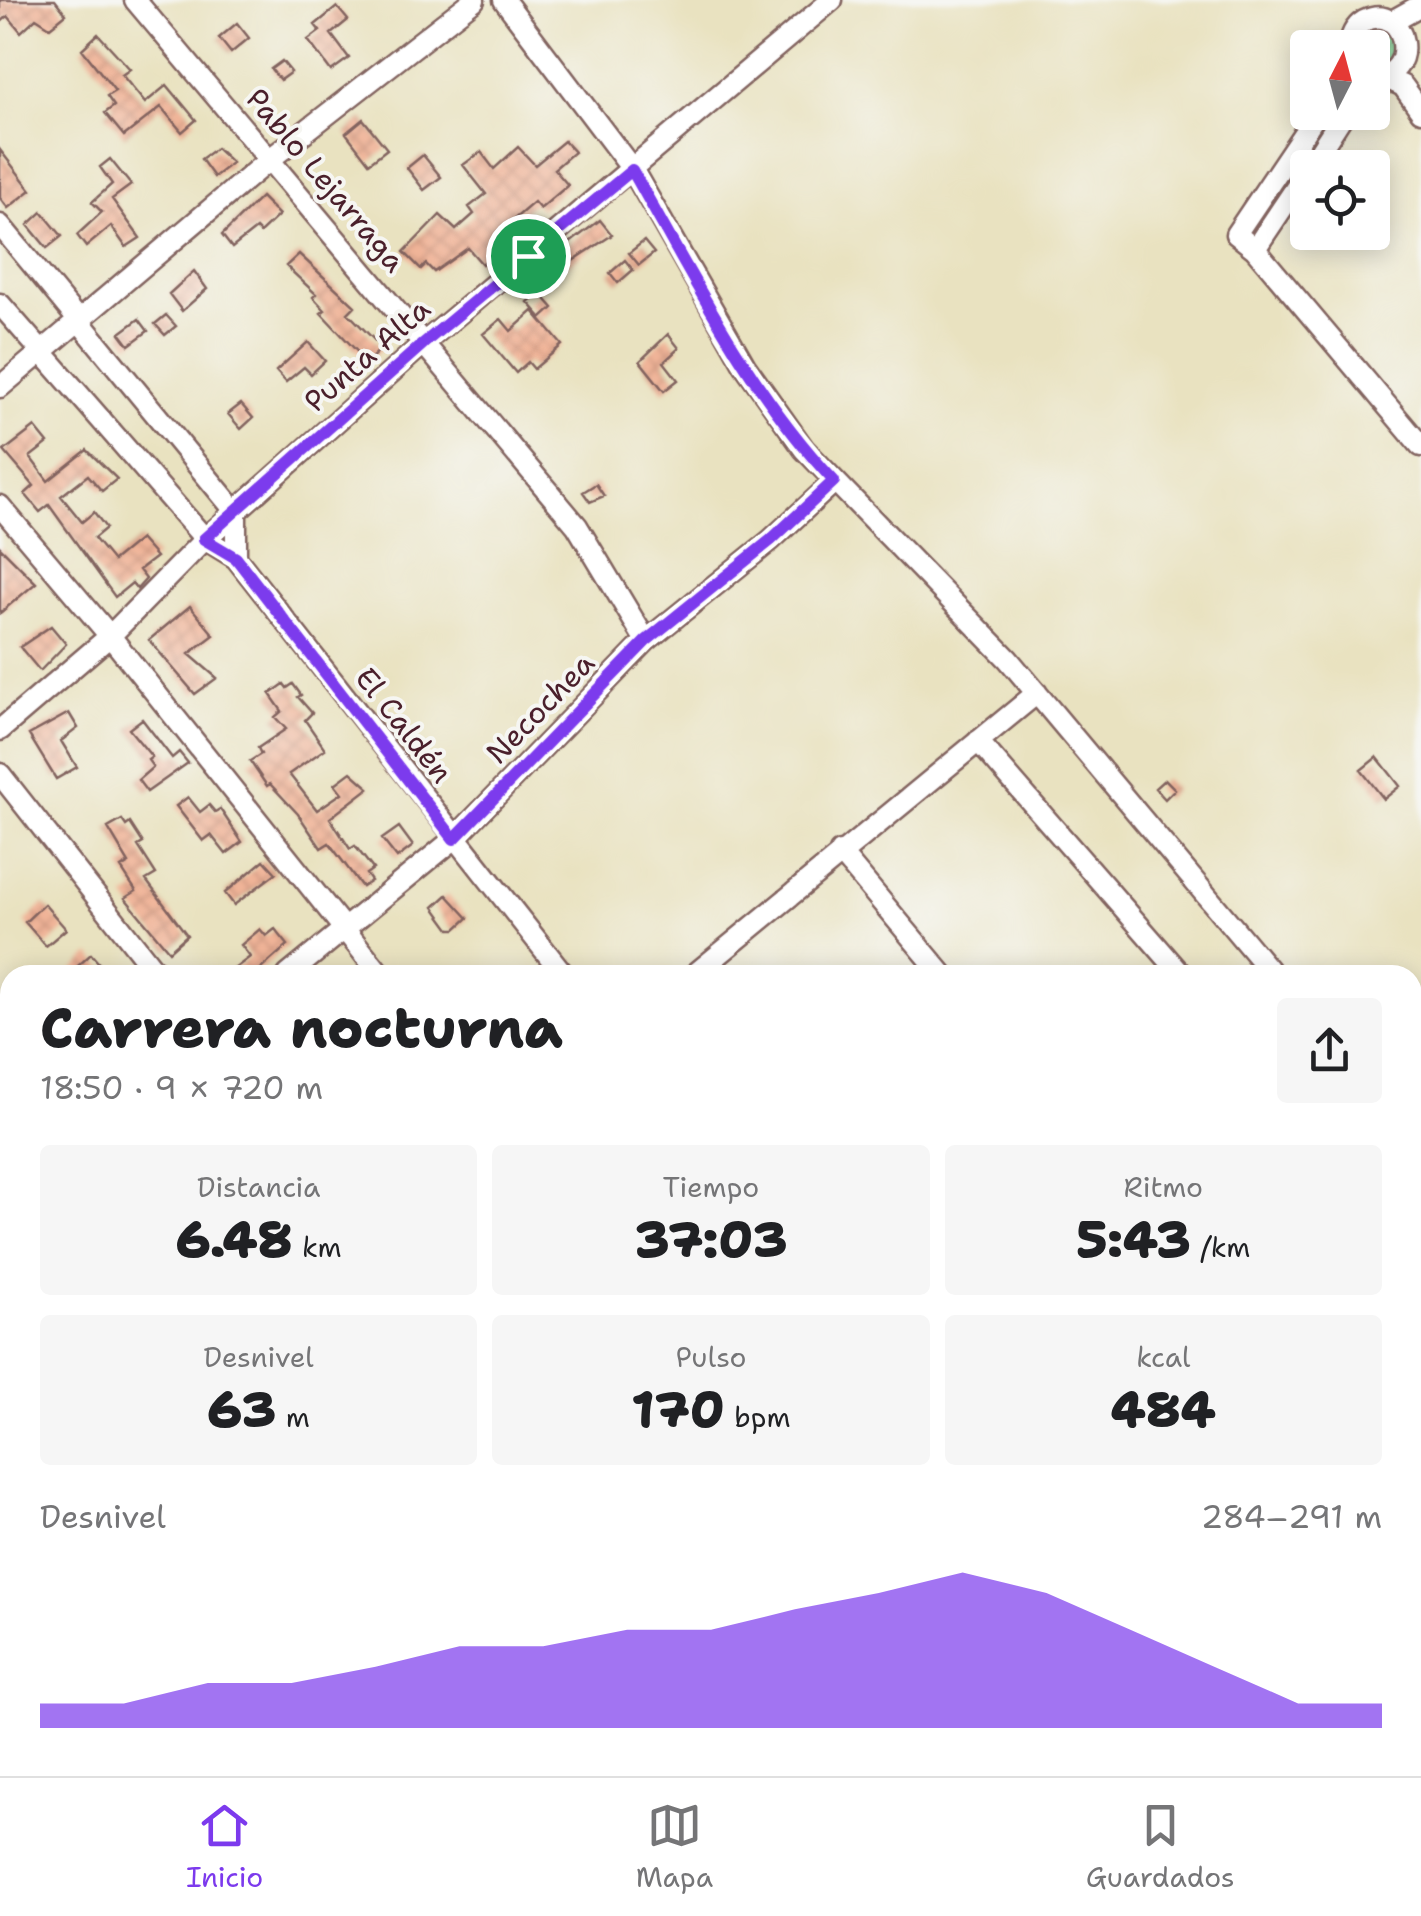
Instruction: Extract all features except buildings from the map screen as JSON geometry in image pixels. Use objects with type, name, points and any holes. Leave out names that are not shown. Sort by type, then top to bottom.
[{"type":"street","name":"Pablo Lejarraga","points":[[134,0],[577,526],[646,641]]},
{"type":"street","points":[[0,387],[270,159],[474,0]]},
{"type":"street","points":[[504,0],[632,170],[744,366],[804,449],[1036,693],[1265,965]]},
{"type":"street","name":"Punta Alta","points":[[0,730],[110,636],[204,539],[424,343],[832,0]]},
{"type":"street","points":[[1356,30],[1367,2],[1416,40],[1390,73]]},
{"type":"street","points":[[1358,25],[1390,19],[1421,5]]},
{"type":"street","points":[[1390,80],[1421,111]]},
{"type":"street","points":[[1306,130],[1236,234],[1256,249],[1421,446]]},
{"type":"street","points":[[1256,249],[1290,197]]},
{"type":"street","points":[[0,225],[236,512],[236,558]]},
{"type":"street","name":"El Caldén","points":[[0,304],[204,539],[236,558],[556,965]]},
{"type":"street","name":"Necochea","points":[[300,965],[454,839],[646,641],[771,540],[834,481]]},
{"type":"street","points":[[0,506],[110,636],[372,965]]},
{"type":"street","points":[[706,965],[1036,693]]},
{"type":"street","points":[[978,740],[1168,965]]},
{"type":"street","points":[[0,774],[150,965]]},
{"type":"street","points":[[840,852],[935,965]]},
{"type":"green space","points":[[1390,38],[1393,40],[1395,55],[1390,59]]},
{"type":"route","points":[[632,170],[744,366],[804,449],[834,481],[771,540],[646,641],[454,839],[236,558],[204,539],[528,256],[632,170]]}]
